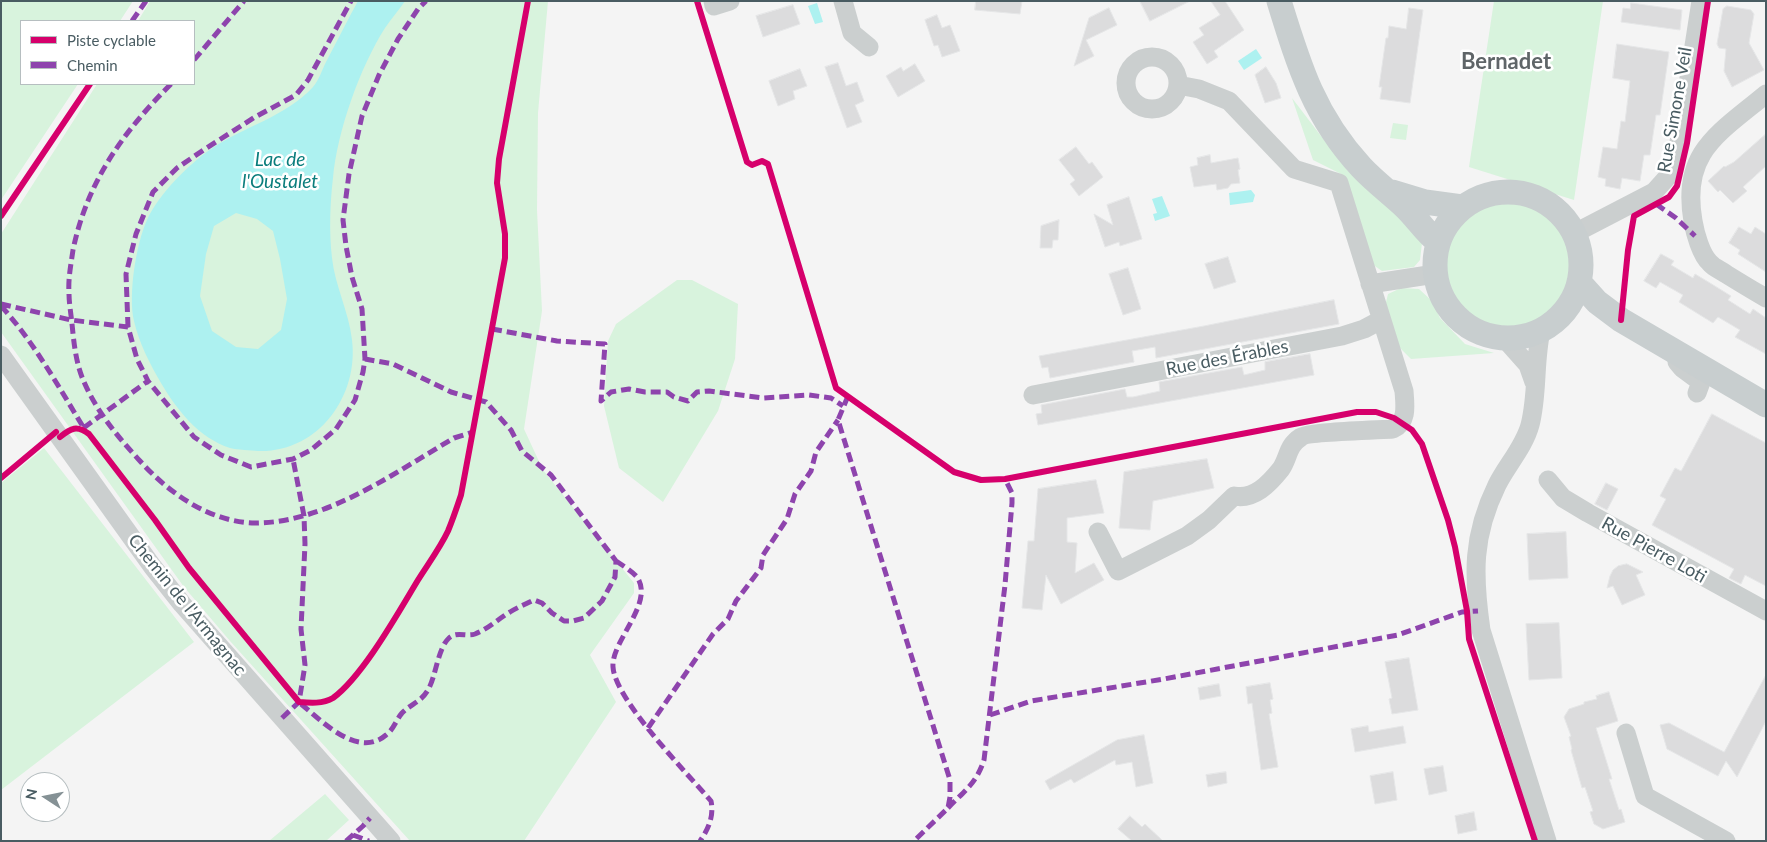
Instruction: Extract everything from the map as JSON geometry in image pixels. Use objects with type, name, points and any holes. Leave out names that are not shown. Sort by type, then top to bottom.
[{"type":"main road","points":[[1278,1],[1297,62],[1322,116],[1358,164],[1410,212],[1430,236],[1438,242]]},
{"type":"main road","points":[[1387,190],[1425,202],[1462,207]]},
{"type":"main road","points":[[1502,191],[1524,192],[1545,200],[1562,214],[1575,233],[1581,257],[1580,282],[1572,300],[1561,315],[1540,331],[1523,337],[1504,338],[1479,333],[1458,319],[1442,298],[1435,274],[1438,242],[1447,223],[1462,207],[1481,196],[1502,191]]},
{"type":"main road","points":[[1580,282],[1597,302],[1620,320],[1766,406]]},
{"type":"main road","points":[[1561,315],[1586,314],[1620,320]]},
{"type":"street","points":[[843,1],[852,33],[869,47]]},
{"type":"street","name":"Rue Simone Veil","points":[[1575,233],[1654,192],[1671,173],[1677,155],[1701,1]]},
{"type":"street","points":[[1098,532],[1118,571],[1187,536],[1209,520],[1234,496],[1244,498],[1257,493],[1282,468],[1291,444],[1303,435],[1393,429],[1399,426],[1405,414],[1404,392],[1339,183],[1294,169],[1229,101],[1199,89],[1178,85]]},
{"type":"street","points":[[1766,94],[1715,136],[1703,151],[1694,169],[1690,189],[1695,236],[1709,263],[1766,298]]},
{"type":"street","points":[[1370,284],[1435,274]]},
{"type":"street","name":"Rue des Érables","points":[[1032,395],[1342,336],[1358,332],[1381,320]]},
{"type":"street","points":[[1540,331],[1537,350],[1535,403],[1529,427],[1521,446],[1498,484],[1485,517],[1479,538],[1475,571],[1476,596],[1481,630],[1547,841]]},
{"type":"street","points":[[1504,338],[1528,365],[1535,384]]},
{"type":"street","points":[[1657,341],[1682,368],[1701,382],[1697,393]]},
{"type":"street","name":"Chemin de l'Armagnac","points":[[1,355],[152,566],[182,604],[391,841]]},
{"type":"street","name":"Rue Pierre Loti","points":[[1548,480],[1563,498],[1581,509],[1766,611]]},
{"type":"street","points":[[1626,733],[1645,796],[1726,841]]},
{"type":"green space","points":[[1,1],[133,1],[121,20],[20,20],[20,85],[77,85],[1,200]]},
{"type":"green space","points":[[150,1],[548,1],[538,113],[537,210],[542,311],[524,429],[543,470],[634,583],[634,593],[590,655],[616,702],[524,841],[410,841],[230,641],[184,587],[1,332],[1,234],[96,85],[195,85],[195,20],[139,20]]},
{"type":"green space","points":[[1494,1],[1603,1],[1574,200],[1469,167]]},
{"type":"green space","points":[[1292,98],[1347,170],[1373,194],[1398,213],[1422,243],[1420,260],[1414,267],[1382,271],[1372,264],[1341,174],[1313,160]]},
{"type":"green space","points":[[1393,123],[1408,125],[1406,140],[1390,138]]},
{"type":"green space","points":[[1507,200],[1520,201],[1532,205],[1553,219],[1567,240],[1571,252],[1571,278],[1567,290],[1553,311],[1532,325],[1520,329],[1507,330],[1494,329],[1482,325],[1461,311],[1447,290],[1443,278],[1442,265],[1443,252],[1447,240],[1461,219],[1482,205],[1494,201]]},
{"type":"green space","points":[[677,280],[692,280],[738,304],[735,359],[718,411],[663,502],[619,468],[604,406],[608,341],[616,324]]},
{"type":"green space","points":[[1401,288],[1419,289],[1432,301],[1440,318],[1465,344],[1494,353],[1411,359],[1395,343],[1385,306],[1388,294]]},
{"type":"green space","points":[[44,448],[194,642],[24,772],[20,772],[20,775],[1,790],[1,483]]},
{"type":"green space","points":[[325,794],[349,820],[326,841],[269,841]]},
{"type":"water","name":"Lac de l'Oustalet","points":[[358,1],[405,1],[385,28],[367,61],[351,100],[335,160],[330,228],[331,248],[336,279],[352,340],[352,361],[349,381],[341,400],[330,417],[316,432],[299,442],[280,449],[258,451],[230,448],[208,437],[190,422],[174,403],[145,353],[136,329],[132,310],[134,270],[139,242],[152,210],[166,191],[193,163],[224,141],[291,106],[313,87]],"holes":[[[236,213],[257,219],[273,231],[287,299],[281,330],[258,349],[236,347],[212,331],[200,296],[206,254],[214,226]]]},
{"type":"water","points":[[817,3],[823,22],[815,24],[808,6]]},
{"type":"water","points":[[1256,49],[1262,58],[1244,70],[1238,61]]},
{"type":"water","points":[[1251,190],[1255,195],[1253,202],[1230,205],[1229,193]]},
{"type":"water","points":[[1162,196],[1170,216],[1155,221],[1153,214],[1157,213],[1152,199]]},
{"type":"building","points":[[976,1],[1022,1],[1020,14],[975,10]]},
{"type":"building","points":[[1140,1],[1190,1],[1150,21]]},
{"type":"building","points":[[1211,1],[1225,1],[1244,30],[1214,51],[1218,57],[1207,64],[1193,42],[1204,35],[1199,28],[1220,15]]},
{"type":"building","points":[[1631,3],[1682,10],[1680,30],[1621,22],[1623,8],[1630,9]]},
{"type":"building","points":[[793,5],[800,24],[763,37],[756,16]]},
{"type":"building","points":[[1727,6],[1751,10],[1754,14],[1749,43],[1764,70],[1732,87],[1724,71],[1726,49],[1719,48],[1717,44],[1723,9]]},
{"type":"building","points":[[1109,8],[1117,25],[1086,40],[1094,56],[1074,66],[1089,18]]},
{"type":"building","points":[[1409,8],[1423,10],[1410,103],[1380,99],[1382,87],[1379,87],[1389,26],[1406,29]]},
{"type":"building","points":[[937,15],[942,28],[950,25],[960,51],[942,57],[938,45],[934,46],[925,20]]},
{"type":"building","points":[[1617,44],[1669,52],[1660,115],[1656,115],[1650,155],[1644,155],[1640,181],[1622,178],[1620,189],[1605,186],[1606,179],[1598,177],[1603,147],[1617,149],[1621,121],[1625,122],[1630,81],[1613,78]]},
{"type":"building","points":[[838,63],[846,86],[857,82],[864,101],[855,105],[862,122],[847,128],[825,67]]},
{"type":"building","points":[[915,64],[925,81],[898,97],[886,76],[901,67],[903,71]]},
{"type":"building","points":[[1266,67],[1276,83],[1281,98],[1265,103],[1255,75]]},
{"type":"building","points":[[800,69],[807,86],[793,91],[795,99],[778,106],[769,81]]},
{"type":"building","points":[[1766,134],[1766,166],[1743,187],[1747,191],[1733,203],[1720,190],[1718,192],[1708,181],[1724,166],[1734,162]]},
{"type":"building","points":[[1076,147],[1089,164],[1092,162],[1103,177],[1079,196],[1070,184],[1075,180],[1059,160]]},
{"type":"building","points":[[1210,155],[1211,163],[1238,158],[1240,183],[1231,184],[1228,188],[1217,190],[1216,184],[1194,187],[1190,167],[1198,165],[1197,158]]},
{"type":"building","points":[[1129,197],[1142,239],[1120,246],[1119,242],[1105,247],[1094,214],[1113,225],[1107,205]]},
{"type":"building","points":[[1059,220],[1058,240],[1053,240],[1052,248],[1040,248],[1041,226]]},
{"type":"building","points":[[1739,227],[1751,234],[1755,227],[1766,234],[1766,272],[1738,254],[1740,250],[1729,243]]},
{"type":"building","points":[[1661,254],[1674,261],[1671,265],[1693,278],[1695,274],[1731,296],[1728,300],[1750,314],[1753,309],[1766,318],[1766,354],[1735,337],[1740,330],[1718,317],[1713,323],[1679,302],[1683,295],[1660,282],[1656,288],[1644,281]]},
{"type":"building","points":[[1228,257],[1236,282],[1214,289],[1205,264]]},
{"type":"building","points":[[1128,268],[1141,309],[1123,315],[1109,274]]},
{"type":"building","points":[[1334,300],[1339,324],[1156,358],[1155,347],[1132,351],[1134,362],[1050,378],[1048,367],[1042,368],[1039,356],[1204,326]]},
{"type":"building","points":[[1310,354],[1314,375],[1038,425],[1036,414],[1042,413],[1041,405],[1125,389],[1127,397],[1133,397],[1160,391],[1159,382],[1242,367],[1244,375],[1265,370],[1265,362]]},
{"type":"building","points":[[1712,414],[1766,443],[1766,586],[1745,575],[1741,584],[1729,578],[1734,569],[1652,525],[1666,499],[1660,496],[1675,468],[1681,471]]},
{"type":"building","points":[[1207,459],[1214,488],[1153,501],[1150,530],[1119,528],[1124,472]]},
{"type":"building","points":[[1096,480],[1104,513],[1067,518],[1067,542],[1077,543],[1075,573],[1094,563],[1104,580],[1061,604],[1046,575],[1042,610],[1022,608],[1028,541],[1034,541],[1038,489]]},
{"type":"building","points":[[1606,483],[1618,489],[1607,510],[1595,504]]},
{"type":"building","points":[[1566,532],[1568,578],[1529,580],[1527,534]]},
{"type":"building","points":[[1627,564],[1643,572],[1636,575],[1645,595],[1622,605],[1613,586],[1607,588],[1613,570],[1618,566]]},
{"type":"building","points":[[1559,623],[1562,678],[1529,680],[1526,624]]},
{"type":"building","points":[[1409,658],[1418,710],[1392,714],[1389,699],[1392,698],[1385,662]]},
{"type":"building","points":[[1766,675],[1766,721],[1737,777],[1726,761],[1718,776],[1667,749],[1660,725],[1669,723],[1724,752]]},
{"type":"building","points":[[1270,683],[1273,699],[1270,700],[1272,713],[1269,714],[1278,767],[1261,770],[1252,703],[1248,704],[1246,687]]},
{"type":"building","points":[[1219,684],[1221,696],[1200,700],[1198,688]]},
{"type":"building","points":[[1609,692],[1618,721],[1596,728],[1612,779],[1609,779],[1625,822],[1603,829],[1594,824],[1590,812],[1593,811],[1585,787],[1582,788],[1571,750],[1569,737],[1571,736],[1564,717],[1569,709],[1584,704],[1584,702],[1597,699],[1596,696]]},
{"type":"building","points":[[1368,726],[1369,732],[1403,726],[1406,743],[1355,752],[1351,729]]},
{"type":"building","points":[[1144,735],[1153,783],[1136,787],[1132,762],[1116,765],[1115,760],[1074,783],[1071,779],[1050,790],[1045,781],[1117,740]]},
{"type":"building","points":[[1443,766],[1447,791],[1429,795],[1424,769]]},
{"type":"building","points":[[1226,772],[1227,783],[1208,787],[1206,775]]},
{"type":"building","points":[[1393,772],[1397,800],[1375,804],[1370,776]]},
{"type":"building","points":[[1474,812],[1477,830],[1458,834],[1455,816]]},
{"type":"building","points":[[1130,816],[1142,827],[1145,824],[1163,841],[1132,841],[1118,829]]},
{"type":"marked path","points":[[133,20],[146,1]]},
{"type":"marked path","points":[[195,59],[244,1]]},
{"type":"marked path","points":[[128,327],[126,274],[136,234],[153,192],[177,168],[205,149],[255,117],[296,95],[308,80],[351,1]]},
{"type":"marked path","points":[[1,304],[71,320],[128,327],[137,359],[148,381],[194,437],[221,455],[251,467],[293,459],[311,450],[336,429],[355,400],[365,359],[362,309],[352,277],[343,220],[349,174],[362,116],[379,75],[398,39],[418,9],[426,1]]},
{"type":"marked path","points":[[170,85],[137,121],[109,160],[98,180],[87,202],[79,225],[70,272],[70,305],[79,368],[95,404],[124,443],[151,473],[191,504],[222,517],[255,523],[281,521],[308,515],[333,505],[359,494],[454,438],[473,432]]},
{"type":"marked path","points":[[1656,204],[1676,218],[1695,236]]},
{"type":"marked path","points":[[1,306],[13,319],[44,363],[82,425],[82,429],[148,381]]},
{"type":"marked path","points":[[492,329],[557,341],[605,344],[601,401],[611,392],[629,389],[645,392],[667,392],[674,397],[688,401],[697,392],[709,391],[763,398],[809,395],[831,398],[843,406]]},
{"type":"marked path","points":[[301,704],[341,735],[364,743],[375,741],[389,733],[402,713],[426,693],[442,648],[449,638],[458,634],[472,635],[480,632],[513,610],[534,600],[542,603],[564,621],[584,618],[602,601],[615,577],[616,561],[551,475],[522,451],[511,430],[486,402],[451,392],[393,364],[365,359]]},
{"type":"marked path","points":[[848,396],[838,420],[950,780],[948,808],[914,841]]},
{"type":"marked path","points":[[648,728],[713,634],[728,619],[736,601],[761,568],[763,555],[787,519],[795,494],[811,471],[816,452],[838,420]]},
{"type":"marked path","points":[[282,718],[299,702],[305,665],[301,629],[305,544],[304,516],[293,459]]},
{"type":"marked path","points":[[948,808],[974,781],[984,760],[1005,585],[1012,503],[1012,493],[1005,479]]},
{"type":"marked path","points":[[616,561],[637,577],[641,587],[641,598],[637,610],[614,657],[613,667],[617,681],[639,717],[711,801],[712,812],[710,822],[700,841]]},
{"type":"marked path","points":[[990,715],[1031,701],[1164,679],[1398,635],[1462,612],[1478,611]]},
{"type":"marked path","points":[[346,841],[370,818]]},
{"type":"marked path","points":[[353,835],[369,841]]},
{"type":"cycle path","points":[[60,437],[67,431],[74,429],[81,429],[89,434],[189,568],[299,702],[325,701],[333,698],[344,688],[368,660],[438,550],[448,531],[461,495],[505,258],[505,234],[497,183],[499,159],[528,1]]},
{"type":"cycle path","points":[[697,1],[747,162],[752,165],[762,161],[768,164],[836,388],[954,472],[981,480],[1005,479],[1357,412],[1376,412],[1394,418],[1412,430],[1422,444],[1448,520],[1467,611],[1469,639],[1535,841]]},
{"type":"cycle path","points":[[1621,320],[1628,250],[1634,216],[1669,197],[1677,186],[1687,143],[1708,1]]},
{"type":"cycle path","points":[[1,216],[89,85]]},
{"type":"cycle path","points":[[1,478],[56,432]]},
{"type":"district","name":"Bernadet","points":[[1506,62]]}]
